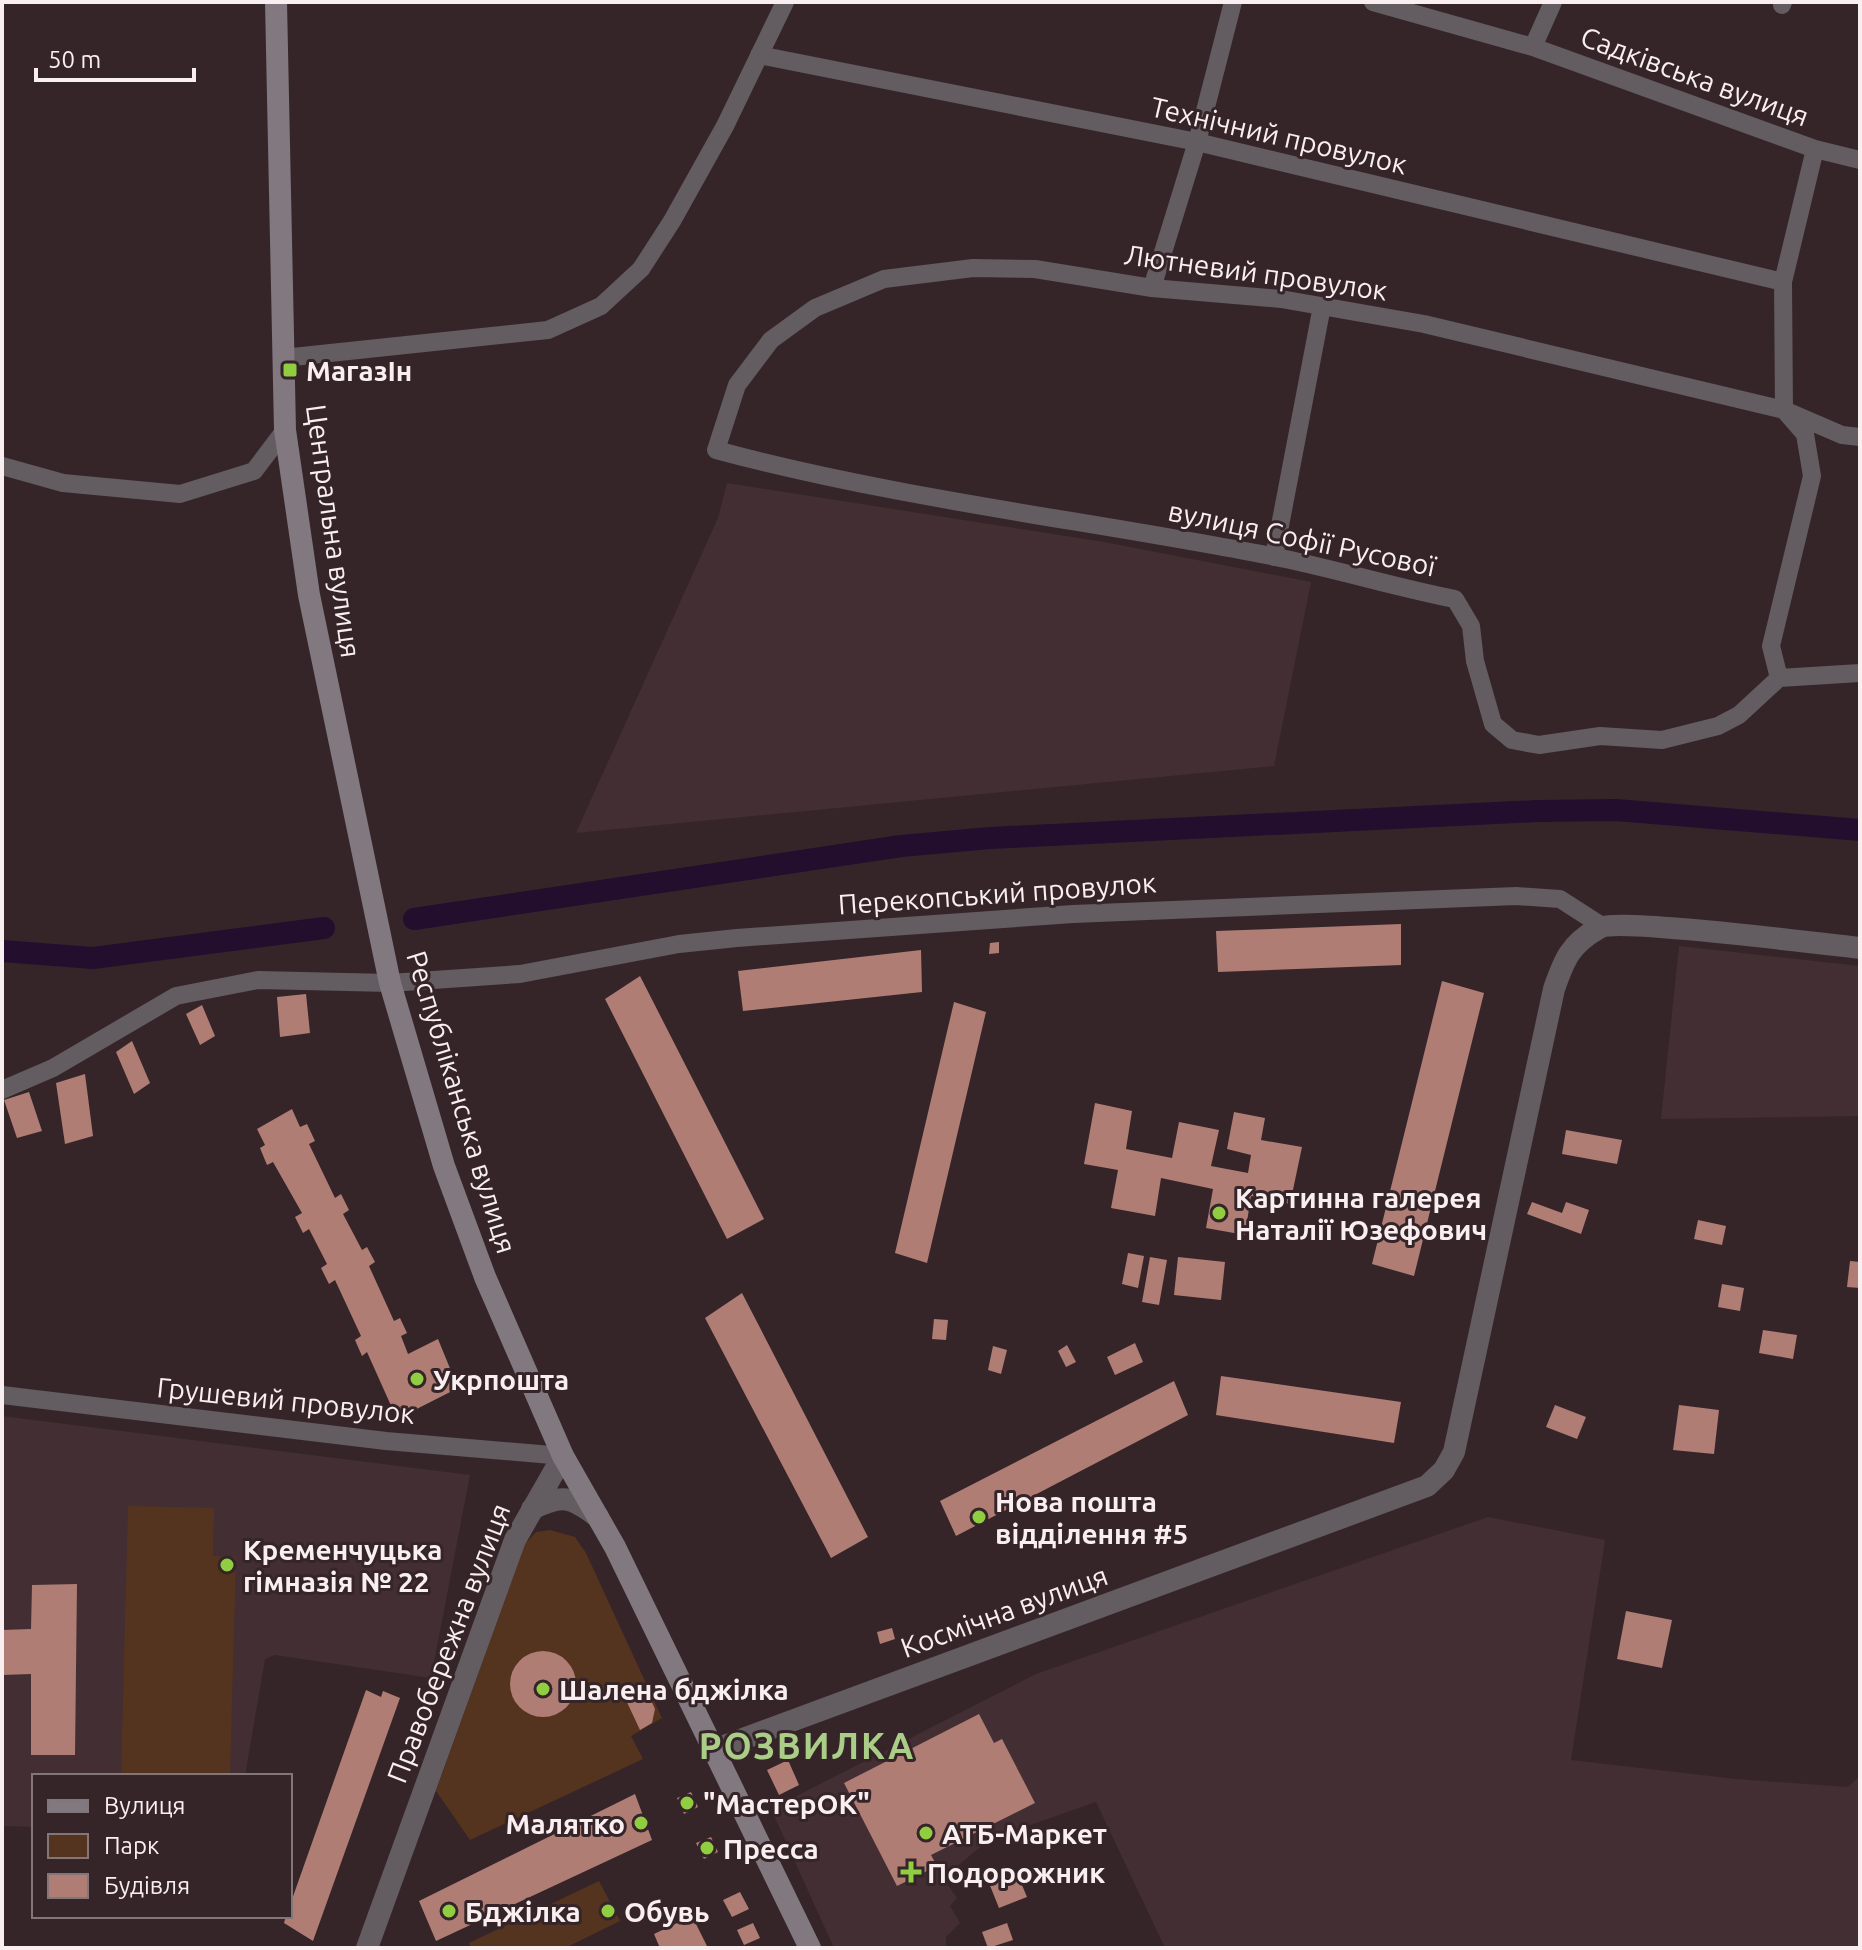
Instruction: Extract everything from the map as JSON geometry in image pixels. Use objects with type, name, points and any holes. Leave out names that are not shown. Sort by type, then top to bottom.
[{"type":"main road","name":"Центральна вулиця","points":[[276,2],[285,430],[309,595],[365,873]]},
{"type":"main road","name":"Республіканська вулиця","points":[[365,873],[390,983],[444,1166],[485,1277],[563,1456],[598,1517],[810,1948]]},
{"type":"street","points":[[283,358],[548,330],[601,306],[641,269],[672,221],[785,2]]},
{"type":"street","points":[[1152,288],[1197,142],[1233,2]]},
{"type":"street","name":"Садківська вулиця","points":[[1373,2],[1533,47],[1815,149],[1860,160]]},
{"type":"street","points":[[1533,47],[1553,2]]},
{"type":"street","name":"Технічний провулок","points":[[759,55],[1197,142],[1783,282]]},
{"type":"street","points":[[1815,149],[1783,282],[1784,410],[1805,434],[1812,476],[1771,646],[1779,678],[1860,673]]},
{"type":"street","name":"Лютневий провулок","points":[[716,450],[737,385],[771,340],[815,308],[884,279],[973,268],[1035,269],[1152,288],[1322,306],[1424,324],[1784,410],[1842,435],[1860,437]]},
{"type":"street","points":[[1274,557],[1322,306]]},
{"type":"street","points":[[2,466],[63,483],[180,494],[254,471],[285,430]]},
{"type":"street","name":"вулиця Софії Русової","points":[[716,450],[782,468],[948,500],[1274,557],[1455,599],[1471,626],[1475,661],[1493,724],[1512,740],[1539,745],[1600,736],[1662,740],[1718,726],[1739,715],[1779,678]]},
{"type":"street","name":"Перекопський провулок","points":[[2,1090],[53,1068],[176,996],[258,980],[390,983],[520,974],[679,944],[737,938],[1073,914],[1516,896],[1560,899],[1602,926]]},
{"type":"street","points":[[1602,926],[1672,929],[1860,948]]},
{"type":"street","name":"Космічна вулиця","points":[[713,1750],[1427,1486],[1444,1470],[1454,1452],[1554,989],[1566,953],[1602,926]]},
{"type":"street","name":"Грушевий провулок","points":[[2,1395],[386,1441],[563,1456]]},
{"type":"street","name":"Правобережна вулиця","points":[[367,1948],[515,1540],[563,1456]]},
{"type":"street","points":[[531,1510],[554,1498],[576,1501],[598,1517]]},
{"type":"shaded area","points":[[727,483],[1104,542],[1311,582],[1274,766],[576,833],[718,518]]},
{"type":"shaded area","points":[[1679,946],[1860,966],[1860,1116],[1661,1119]]},
{"type":"shaded area","name":"Кременчуцька гімназія № 22","points":[[2,1416],[470,1475],[431,1678],[275,1655],[265,1659],[245,1774],[32,1774],[32,1827],[2,1826]]},
{"type":"shaded area","points":[[1488,1517],[1605,1540],[1571,1760],[1736,1779],[1848,1787],[1860,1776],[1860,1948],[1165,1948],[1096,1802],[990,1839],[943,1878],[957,1898],[950,1906],[960,1923],[946,1937],[946,1948],[834,1948],[771,1809],[1036,1674]]},
{"type":"green space","points":[[128,1506],[214,1508],[213,1556],[236,1557],[230,1774],[121,1774]]},
{"type":"green space","points":[[550,1530],[575,1537],[586,1553],[662,1718],[631,1736],[643,1759],[470,1840],[436,1791],[525,1544],[536,1532]]},
{"type":"green space","points":[[599,1881],[620,1921],[565,1948],[471,1948],[469,1943]]},
{"type":"building","points":[[1401,924],[1401,965],[1218,972],[1216,931]]},
{"type":"building","points":[[999,942],[999,953],[989,954],[990,943]]},
{"type":"building","points":[[921,950],[922,992],[743,1011],[738,971]]},
{"type":"building","points":[[640,976],[764,1219],[727,1239],[605,999]]},
{"type":"building","points":[[1442,981],[1484,993],[1414,1276],[1372,1264]]},
{"type":"building","points":[[306,994],[310,1033],[280,1037],[277,997]]},
{"type":"building","points":[[954,1002],[986,1012],[927,1263],[895,1253]]},
{"type":"building","points":[[202,1005],[215,1036],[200,1045],[186,1014]]},
{"type":"building","points":[[132,1041],[150,1083],[134,1094],[116,1052]]},
{"type":"building","points":[[85,1074],[93,1136],[65,1144],[56,1083]]},
{"type":"building","points":[[29,1092],[42,1131],[17,1138],[4,1100]]},
{"type":"building","points":[[1095,1103],[1132,1111],[1126,1149],[1172,1158],[1179,1122],[1219,1130],[1211,1166],[1248,1173],[1251,1155],[1227,1149],[1234,1112],[1265,1118],[1261,1140],[1302,1147],[1290,1204],[1251,1196],[1245,1235],[1206,1228],[1213,1189],[1161,1178],[1155,1216],[1111,1208],[1118,1170],[1084,1164]]},
{"type":"building","points":[[292,1109],[300,1127],[307,1124],[315,1141],[309,1144],[335,1198],[341,1194],[349,1210],[343,1214],[362,1250],[367,1247],[375,1262],[369,1266],[394,1321],[400,1318],[407,1333],[401,1336],[408,1354],[438,1339],[458,1388],[397,1419],[367,1352],[362,1356],[355,1340],[361,1336],[335,1280],[329,1284],[321,1268],[327,1264],[309,1229],[303,1233],[295,1217],[302,1213],[273,1162],[267,1165],[260,1148],[265,1145],[257,1129]]},
{"type":"building","points":[[1566,1130],[1622,1140],[1617,1164],[1562,1154]]},
{"type":"building","points":[[1532,1202],[1562,1213],[1566,1202],[1589,1210],[1581,1234],[1527,1214]]},
{"type":"building","points":[[1698,1220],[1726,1226],[1722,1245],[1694,1239]]},
{"type":"building","points":[[1128,1253],[1144,1256],[1138,1288],[1122,1284]]},
{"type":"building","points":[[1150,1257],[1167,1260],[1159,1305],[1142,1302]]},
{"type":"building","points":[[1178,1257],[1225,1262],[1221,1300],[1174,1295]]},
{"type":"building","points":[[1850,1261],[1860,1262],[1860,1288],[1847,1287]]},
{"type":"building","points":[[1722,1284],[1744,1288],[1740,1311],[1718,1307]]},
{"type":"building","points":[[742,1293],[868,1537],[831,1558],[705,1318]]},
{"type":"building","points":[[934,1319],[948,1320],[946,1340],[932,1339]]},
{"type":"building","points":[[1763,1330],[1797,1335],[1793,1359],[1759,1353]]},
{"type":"building","points":[[1135,1343],[1143,1362],[1115,1375],[1107,1357]]},
{"type":"building","points":[[1067,1345],[1076,1362],[1066,1367],[1058,1351]]},
{"type":"building","points":[[993,1346],[1007,1350],[1001,1374],[988,1370]]},
{"type":"building","points":[[1221,1376],[1401,1402],[1394,1443],[1216,1415]]},
{"type":"building","points":[[1174,1381],[1188,1415],[956,1536],[940,1501]]},
{"type":"building","points":[[1555,1405],[1586,1417],[1577,1439],[1546,1427]]},
{"type":"building","points":[[1679,1405],[1719,1410],[1714,1454],[1673,1450]]},
{"type":"building","points":[[77,1584],[75,1755],[31,1755],[31,1674],[2,1675],[2,1630],[31,1629],[32,1585]]},
{"type":"building","points":[[1626,1611],[1672,1620],[1662,1668],[1617,1659]]},
{"type":"building","points":[[892,1628],[895,1639],[880,1644],[877,1632]]},
{"type":"building","name":"Шалена бджілка","points":[[543,1651],[556,1654],[566,1661],[573,1671],[576,1684],[573,1697],[566,1707],[556,1714],[543,1717],[530,1714],[520,1707],[513,1697],[510,1684],[513,1671],[520,1661],[530,1654]]},
{"type":"building","points":[[644,1685],[655,1709],[652,1723],[640,1730],[625,1698]]},
{"type":"building","points":[[366,1690],[381,1697],[383,1691],[400,1698],[313,1941],[284,1923],[285,1918],[292,1918],[292,1899]]},
{"type":"building","points":[[979,1714],[994,1743],[1002,1739],[1035,1803],[931,1855],[937,1866],[897,1886],[844,1783]]},
{"type":"building","points":[[788,1760],[799,1785],[779,1795],[767,1770]]},
{"type":"building","name":"\"МастерОК\"","points":[[691,1792],[698,1807],[684,1814],[677,1798]]},
{"type":"building","points":[[635,1794],[652,1840],[436,1941],[419,1901]]},
{"type":"building","name":"Пресса","points":[[711,1837],[718,1852],[704,1859],[696,1843]]},
{"type":"building","points":[[1016,1871],[1027,1897],[999,1908],[989,1883]]},
{"type":"building","points":[[740,1892],[749,1909],[732,1917],[723,1900]]},
{"type":"building","points":[[692,1916],[708,1948],[660,1948],[654,1934]]},
{"type":"building","points":[[753,1923],[760,1938],[744,1945],[737,1930]]},
{"type":"building","points":[[1007,1923],[1013,1940],[988,1948],[982,1932]]},
{"type":"waterway","points":[[414,919],[901,846],[990,838],[1537,811],[1616,810],[1860,830]]},
{"type":"waterway","points":[[2,951],[93,958],[324,928]]},
{"type":"place","name":"МагазІн","points":[[290,370]]},
{"type":"place","name":"Картинна галерея Наталії Юзефович","points":[[1219,1213]]},
{"type":"place","name":"Укрпошта","points":[[417,1379]]},
{"type":"place","name":"Нова пошта відділення #5","points":[[979,1517]]},
{"type":"place","name":"Кременчуцька гімназія № 22","points":[[227,1565]]},
{"type":"place","name":"Шалена бджілка","points":[[543,1689]]},
{"type":"place","name":"\"МастерОК\"","points":[[687,1803]]},
{"type":"place","name":"Малятко","points":[[641,1823]]},
{"type":"place","name":"АТБ-Маркет","points":[[926,1833]]},
{"type":"place","name":"Пресса","points":[[707,1848]]},
{"type":"place","name":"Подорожник","points":[[911,1872]]},
{"type":"place","name":"Бджілка","points":[[449,1911]]},
{"type":"place","name":"Обувь","points":[[608,1911]]},
{"type":"district","name":"РОЗВИЛКА","points":[[807,1745]]}]
